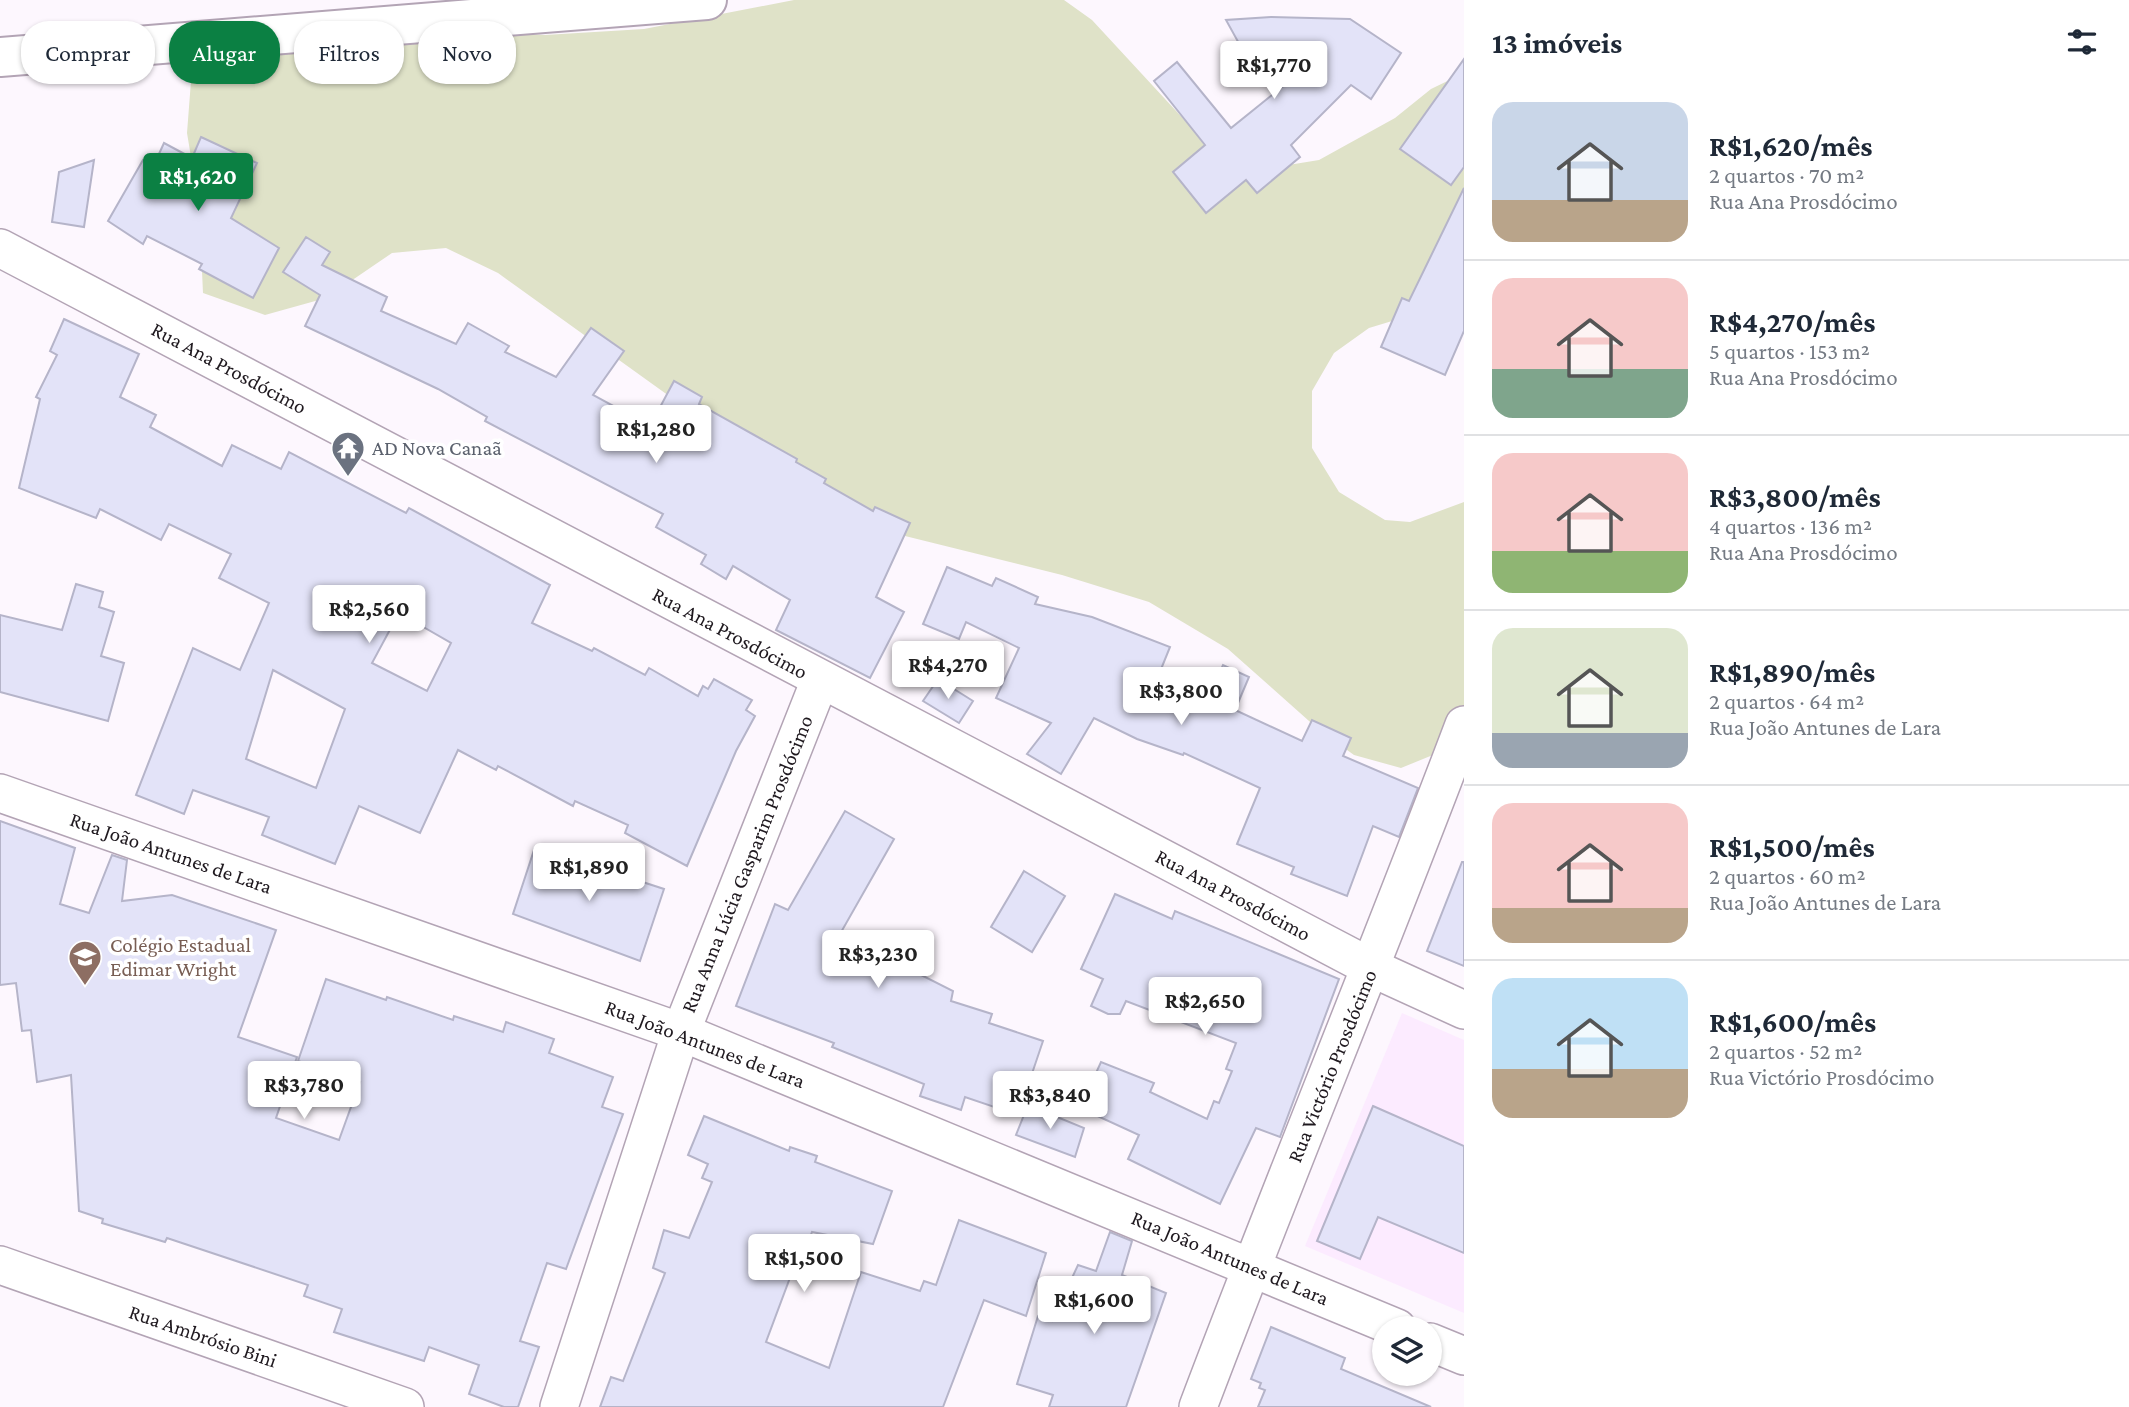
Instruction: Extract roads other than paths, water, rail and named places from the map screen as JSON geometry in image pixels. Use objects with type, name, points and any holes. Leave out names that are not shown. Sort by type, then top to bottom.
[{"type":"highway","points":[[0,57],[706,0]]},
{"type":"street","name":"Rua Ana Prosdócimo","points":[[0,248],[1372,968],[1464,1010]]},
{"type":"street","name":"Rua Anna Lúcia Gasparim Prosdócimo","points":[[559,1407],[681,1032],[820,680]]},
{"type":"street","name":"Rua Victório Prosdócimo","points":[[1198,1407],[1251,1266],[1372,968],[1464,725]]},
{"type":"street","name":"Rua João Antunes de Lara","points":[[0,793],[681,1032],[1372,1317]]},
{"type":"street","name":"Rua Ambrósio Bini","points":[[0,1265],[405,1407]]},
{"type":"street","points":[[1442,1347],[1464,1356]]},
{"type":"place","name":"AD Nova Canaã","points":[[348,478]]},
{"type":"place","name":"Colégio Estadual Edimar Wright","points":[[85,987]]}]
